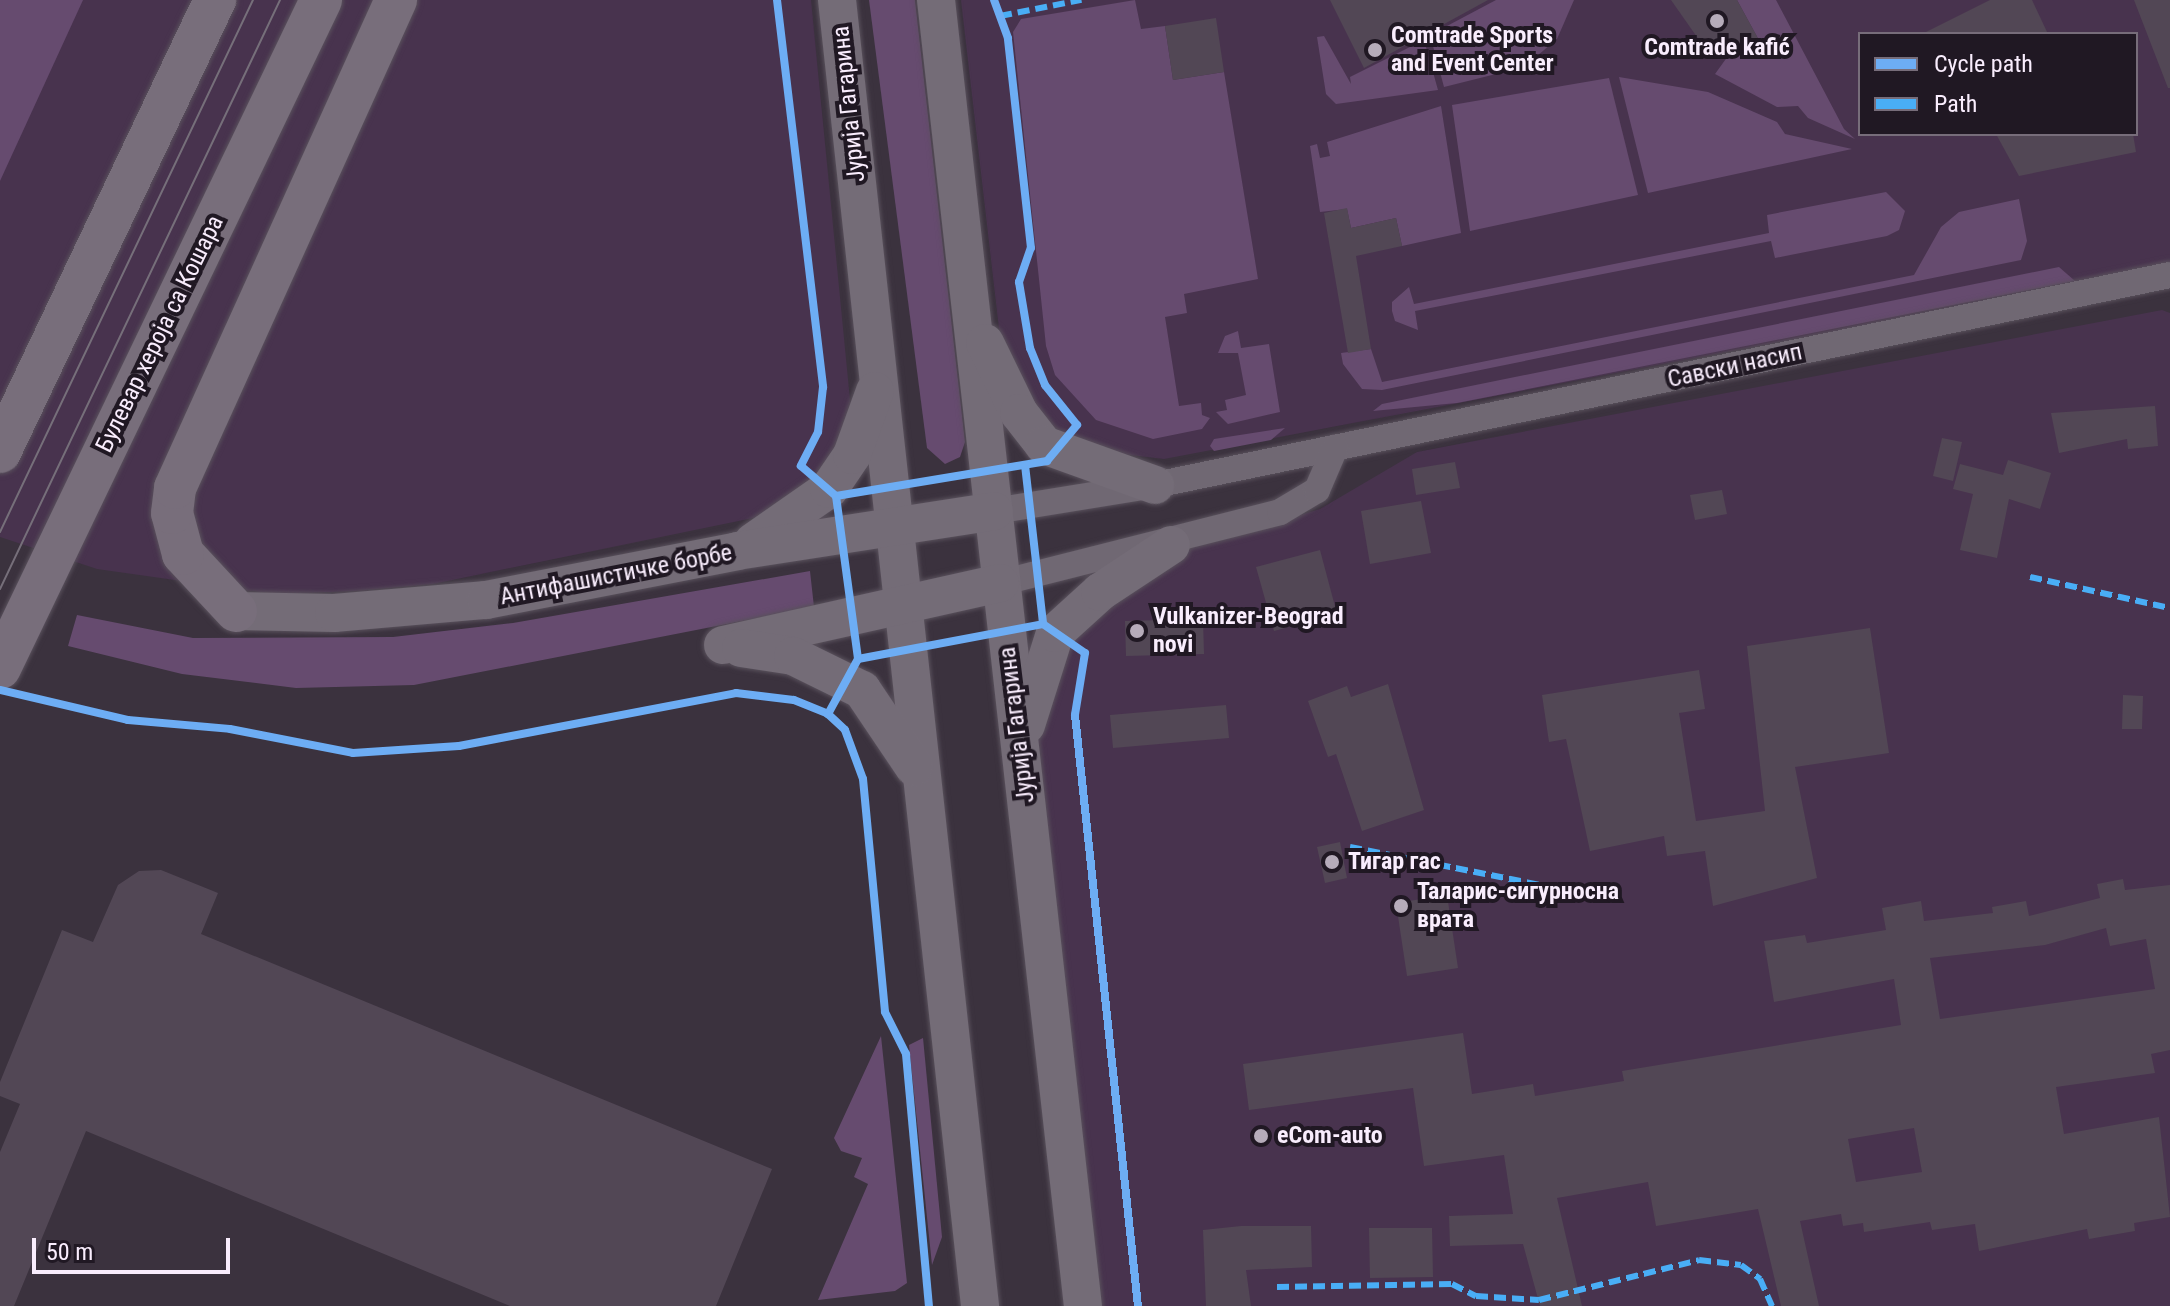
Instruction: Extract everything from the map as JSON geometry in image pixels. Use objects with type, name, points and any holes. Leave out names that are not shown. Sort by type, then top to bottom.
[{"type":"main road","points":[[0,452],[215,0]]},
{"type":"main road","name":"Булевар хероја са Кошара","points":[[0,668],[321,0]]},
{"type":"main road","points":[[236,611],[183,554],[172,513],[183,467],[396,0]]},
{"type":"main road","name":"Јурија Гагарина","points":[[837,0],[980,1306]]},
{"type":"main road","name":"Јурија Гагарина","points":[[936,0],[1083,1306]]},
{"type":"main road","points":[[971,312],[1019,413],[1044,445],[1155,485]]},
{"type":"main road","points":[[737,551],[829,489],[852,455],[879,381]]},
{"type":"main road","name":"Антифашистичке борбе","points":[[236,611],[385,611],[517,596],[737,551],[994,511]]},
{"type":"main road","points":[[1020,751],[1038,671],[1055,633],[1100,592],[1171,545]]},
{"type":"main road","points":[[922,784],[898,737],[862,690],[793,656],[723,645],[1000,583]]},
{"type":"street","name":"Савски насип","points":[[994,511],[1155,485],[2170,275]]},
{"type":"street","name":"Савски насип","points":[[2135,283],[2170,287]]},
{"type":"street","points":[[1000,583],[1171,545],[1297,505],[1324,479],[1335,448]]},
{"type":"shaded area","points":[[0,0],[811,0],[851,410],[832,463],[777,513],[433,584],[356,591],[274,594],[97,569],[0,537]]},
{"type":"shaded area","points":[[0,0],[83,0],[0,181]]},
{"type":"shaded area","points":[[869,0],[915,0],[965,442],[960,457],[945,464],[927,448]]},
{"type":"shaded area","points":[[961,0],[2170,0],[2170,278],[2142,273],[1164,459],[1079,449],[1030,409],[1000,337]]},
{"type":"shaded area","points":[[1135,0],[1141,29],[1165,26],[1173,80],[1224,72],[1258,279],[1184,294],[1187,313],[1165,317],[1179,406],[1201,403],[1202,415],[1210,418],[1202,429],[1153,439],[1096,420],[1055,375],[1046,346],[1013,32],[1021,19]]},
{"type":"shaded area","points":[[1496,0],[1574,0],[1557,39],[1524,67],[1444,87],[1430,35]]},
{"type":"shaded area","points":[[1737,0],[1776,0],[1844,129],[1855,139],[1808,118],[1798,106],[1777,107],[1715,74],[1728,56],[1761,44]]},
{"type":"shaded area","points":[[1324,36],[1351,84],[1350,77],[1424,40],[1438,90],[1336,104],[1326,94],[1317,37]]},
{"type":"shaded area","points":[[1619,77],[1708,92],[1777,122],[1785,134],[1852,149],[1648,193]]},
{"type":"shaded area","points":[[1609,78],[1638,195],[1470,231],[1452,105]]},
{"type":"shaded area","points":[[1441,106],[1461,233],[1402,246],[1396,218],[1351,228],[1347,209],[1320,212],[1310,146],[1317,144],[1320,158],[1330,156],[1327,142]]},
{"type":"shaded area","points":[[1886,192],[1905,211],[1899,230],[1887,236],[1775,258],[1771,241],[1415,311],[1418,330],[1395,321],[1392,311],[1392,302],[1409,287],[1414,304],[1769,233],[1767,215]]},
{"type":"shaded area","points":[[2019,199],[2027,241],[2021,260],[1382,390],[1362,389],[1343,364],[1341,353],[1371,349],[1382,382],[1914,275],[1941,227],[1959,212]]},
{"type":"shaded area","points":[[2059,267],[2075,281],[1457,403],[1373,411],[1382,404]]},
{"type":"shaded area","points":[[2162,310],[2170,313],[2170,1306],[1092,1306],[1029,779],[1044,673],[1065,635],[1173,553],[1320,509],[1417,452]]},
{"type":"shaded area","points":[[1238,331],[1241,348],[1269,344],[1280,412],[1228,424],[1216,412],[1227,410],[1225,400],[1246,395],[1238,353],[1218,353],[1225,336]]},
{"type":"shaded area","points":[[1285,428],[1271,440],[1214,451],[1210,446],[1214,439]]},
{"type":"shaded area","points":[[810,571],[814,607],[414,685],[296,688],[182,674],[68,646],[77,615],[193,638],[393,637],[513,623]]},
{"type":"shaded area","points":[[881,1036],[907,1283],[895,1291],[818,1300],[868,1184],[854,1177],[862,1158],[841,1151],[834,1138]]},
{"type":"shaded area","points":[[923,1038],[942,1237],[932,1265],[909,1045]]},
{"type":"building","name":"Comtrade Sports and Event Center","points":[[1330,0],[1488,0],[1364,68]]},
{"type":"building","name":"Comtrade kafić","points":[[1671,0],[1737,0],[1760,42],[1711,57]]},
{"type":"building","points":[[1990,0],[2032,0],[2047,32],[1926,32]]},
{"type":"building","points":[[2134,0],[2170,0],[2170,88],[2168,88]]},
{"type":"building","points":[[1216,18],[1224,72],[1173,80],[1165,26]]},
{"type":"building","points":[[1997,136],[2133,136],[2136,152],[2019,176]]},
{"type":"building","points":[[1347,208],[1351,228],[1396,218],[1402,246],[1356,256],[1371,349],[1348,353],[1324,213]]},
{"type":"building","points":[[2155,406],[2158,446],[2128,449],[2127,439],[2059,453],[2051,413]]},
{"type":"building","points":[[1942,438],[1962,442],[1953,481],[1933,476]]},
{"type":"building","points":[[2008,460],[2051,473],[2040,509],[2009,499],[1997,558],[1960,550],[1973,494],[1953,489],[1960,464],[2003,475]]},
{"type":"building","points":[[1455,462],[1460,488],[1416,495],[1412,469]]},
{"type":"building","points":[[1722,490],[1727,514],[1695,520],[1690,495]]},
{"type":"building","points":[[1421,501],[1431,553],[1370,564],[1361,511]]},
{"type":"building","points":[[1320,550],[1337,614],[1274,631],[1256,567]]},
{"type":"building","points":[[1203,619],[1204,654],[1126,656],[1125,621]]},
{"type":"building","points":[[1870,628],[1889,753],[1795,767],[1817,878],[1713,906],[1705,851],[1667,856],[1664,836],[1590,851],[1566,739],[1549,742],[1542,695],[1699,670],[1705,709],[1679,713],[1696,821],[1765,811],[1747,646]]},
{"type":"building","points":[[1388,684],[1424,810],[1362,831],[1336,754],[1328,757],[1308,701],[1347,686],[1351,697]]},
{"type":"building","points":[[2123,695],[2143,696],[2142,729],[2122,729]]},
{"type":"building","points":[[1226,705],[1229,738],[1113,748],[1110,715]]},
{"type":"building","points":[[1340,842],[1347,878],[1325,883],[1317,847]]},
{"type":"building","points":[[161,870],[218,893],[201,934],[772,1169],[716,1306],[510,1306],[86,1131],[14,1306],[0,1306],[0,1152],[20,1104],[0,1096],[0,1082],[62,930],[93,942],[118,885],[139,871]]},
{"type":"building","points":[[2123,879],[2125,890],[2170,885],[2170,1050],[2151,1054],[2155,1073],[2056,1087],[2064,1134],[2159,1117],[2170,1217],[2134,1223],[2135,1231],[2089,1239],[2087,1229],[1979,1251],[1975,1224],[1932,1230],[1930,1222],[1864,1232],[1863,1223],[1843,1226],[1841,1214],[1800,1221],[1819,1306],[1781,1306],[1758,1209],[1656,1226],[1648,1182],[1557,1198],[1582,1306],[1540,1306],[1523,1244],[1450,1246],[1449,1216],[1513,1214],[1504,1155],[1424,1166],[1413,1088],[1249,1110],[1243,1064],[1463,1033],[1472,1094],[1533,1084],[1535,1096],[1624,1081],[1622,1071],[1901,1025],[1894,979],[1774,1002],[1764,941],[1805,935],[1807,943],[1886,930],[1882,908],[1921,901],[1924,921],[1993,913],[1992,907],[2026,901],[2029,916],[2100,898],[2097,884]],"holes":[[[2106,928],[2110,946],[2146,939],[2155,989],[1940,1019],[1930,958],[2045,945]],[[1914,1128],[1922,1172],[1856,1182],[1848,1139]]]},
{"type":"building","points":[[1447,895],[1458,968],[1407,976],[1396,903]]},
{"type":"building","points":[[1241,1226],[1311,1226],[1312,1267],[1246,1270],[1251,1306],[1206,1306],[1203,1230]]},
{"type":"building","points":[[1369,1228],[1432,1228],[1433,1277],[1370,1278]]},
{"type":"tram line","points":[[0,532],[253,0]]},
{"type":"tram line","points":[[0,589],[280,0]]},
{"type":"marked path","points":[[1000,16],[1081,0]]},
{"type":"marked path","points":[[2030,577],[2170,608]]},
{"type":"marked path","points":[[1350,847],[1560,889]]},
{"type":"marked path","points":[[1277,1287],[1452,1284],[1476,1296],[1539,1300],[1699,1260],[1741,1265],[1760,1279],[1772,1306]]},
{"type":"cycle path","points":[[777,0],[823,387],[818,432],[801,466],[836,496],[858,659],[828,714]]},
{"type":"cycle path","points":[[836,496],[1047,461],[1077,425],[1045,385],[1030,348],[1019,282],[1031,248],[1008,38],[994,0]]},
{"type":"cycle path","points":[[1025,465],[1043,624],[1085,653],[1075,715],[1138,1306]]},
{"type":"cycle path","points":[[858,659],[1043,624]]},
{"type":"cycle path","points":[[0,690],[128,720],[230,729],[353,753],[459,746],[736,693],[794,700],[828,714],[845,730],[863,779],[885,1012],[906,1054],[929,1306]]},
{"type":"place","name":"Comtrade kafić","points":[[1717,21]]},
{"type":"place","name":"Comtrade Sports and Event Center","points":[[1375,50]]},
{"type":"place","name":"Vulkanizer-Beograd novi","points":[[1137,631]]},
{"type":"place","name":"Тигар гас","points":[[1332,862]]},
{"type":"place","name":"Таларис-сигурносна врата","points":[[1401,906]]},
{"type":"place","name":"eCom-auto","points":[[1261,1136]]}]
